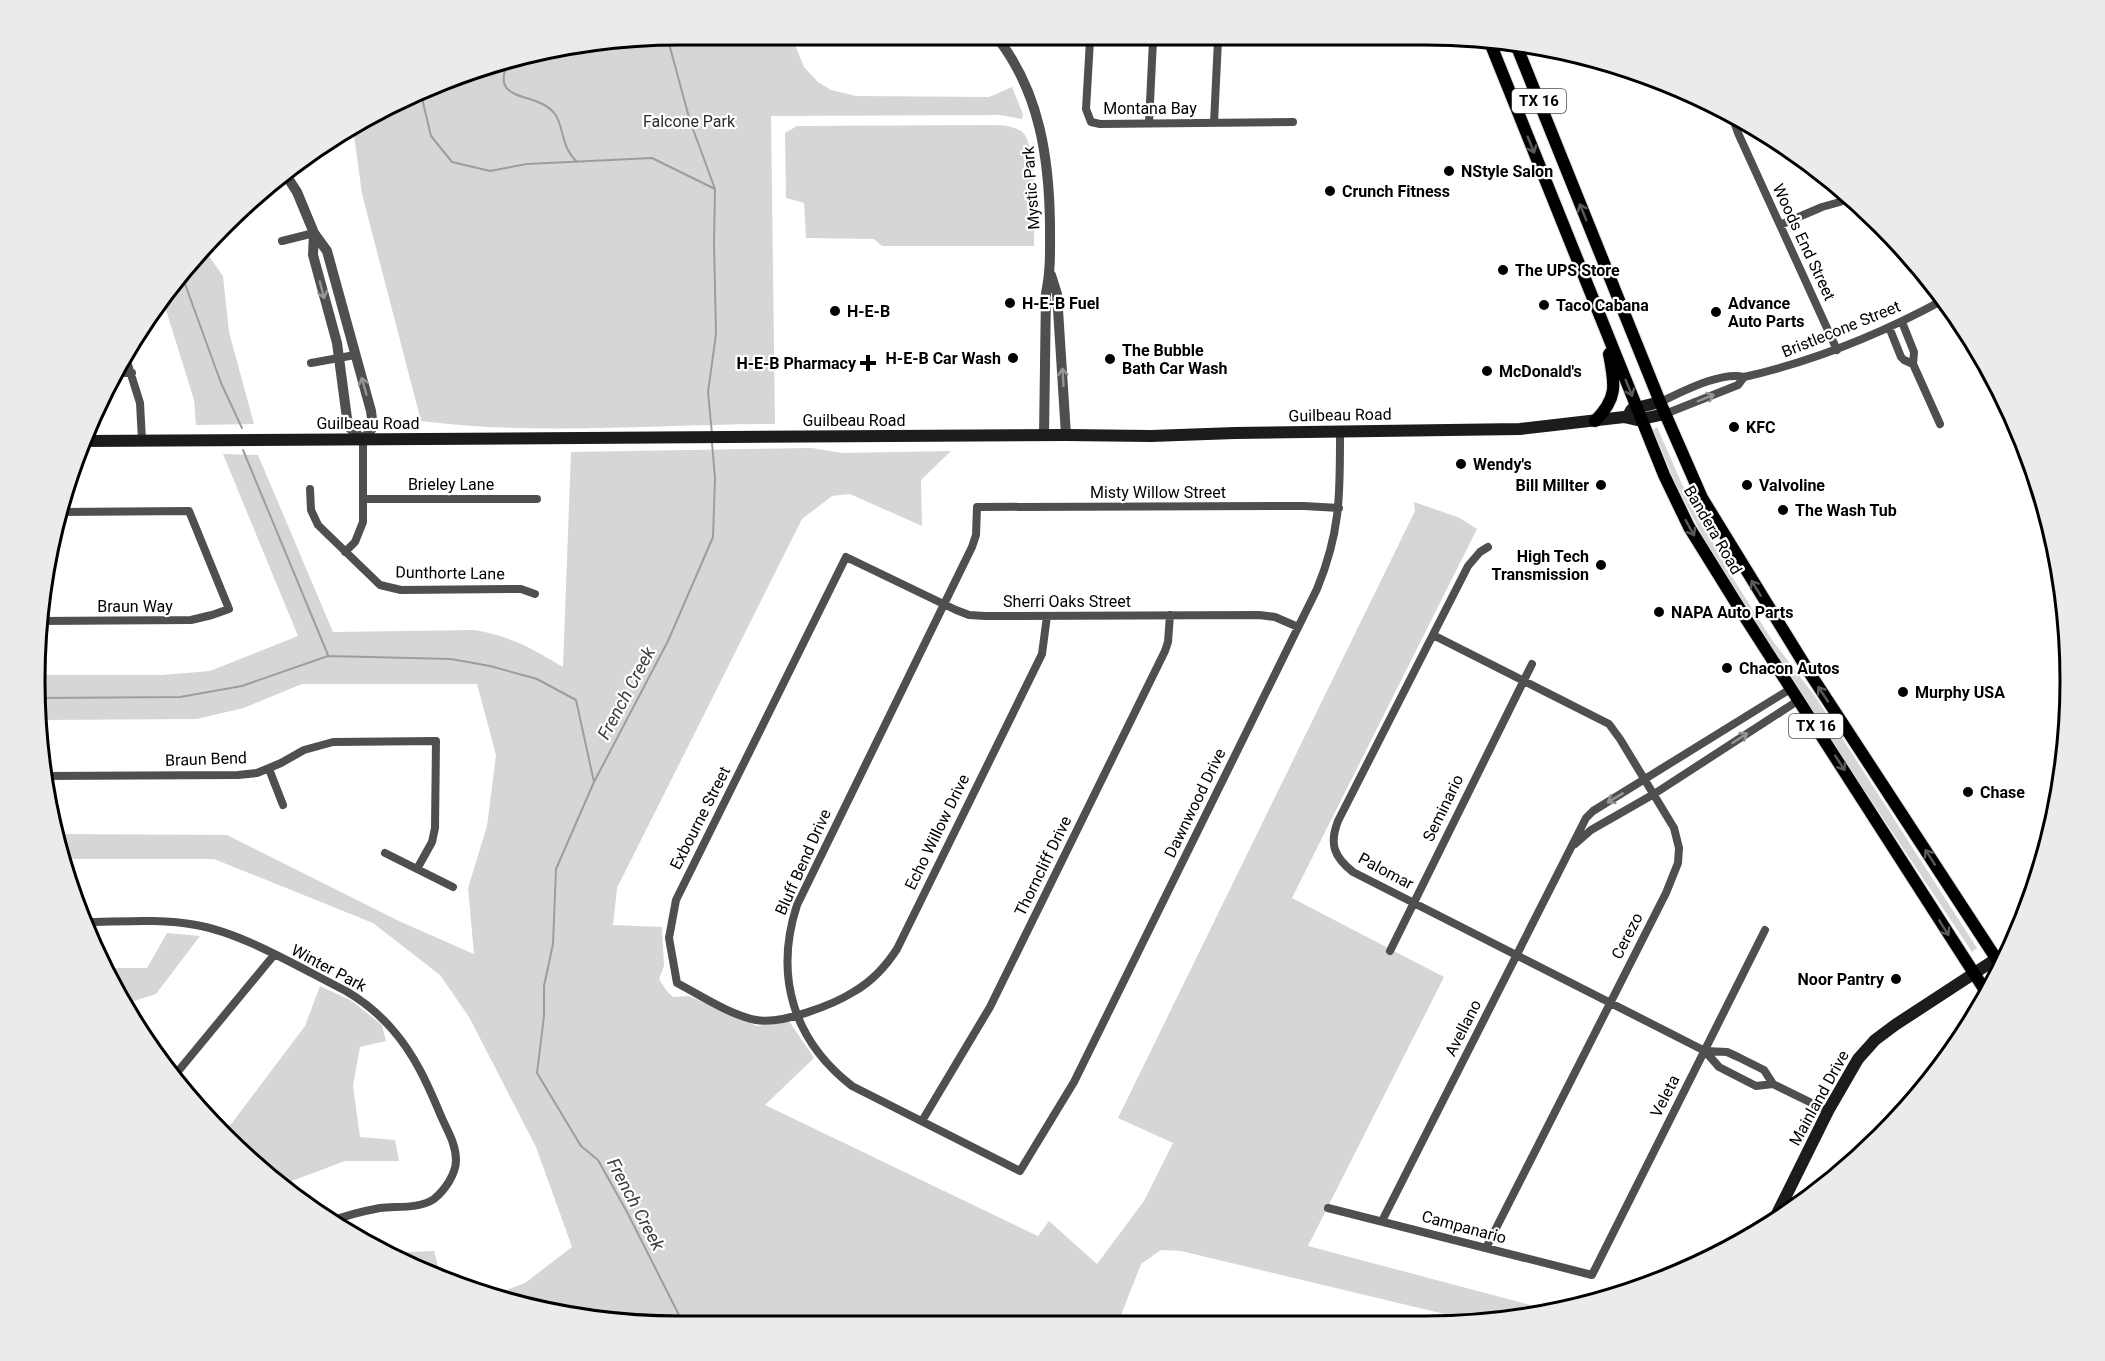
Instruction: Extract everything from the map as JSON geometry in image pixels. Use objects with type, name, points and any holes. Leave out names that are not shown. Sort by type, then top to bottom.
[{"type":"main road","name":"Bandera Road","points":[[1492,49],[1664,475],[1689,526],[1982,986]]},
{"type":"main road","name":"Bandera Road","points":[[1519,52],[1660,402],[1702,498],[1809,672],[1998,953]]},
{"type":"main road","points":[[1595,421],[1607,409],[1613,390],[1605,329]]},
{"type":"main road","points":[[1639,414],[1660,402]]},
{"type":"main road","name":"Guilbeau Road","points":[[92,441],[1151,436],[1520,429],[1624,417],[1632,409],[1639,414]]},
{"type":"main road","points":[[1639,414],[1665,414]]},
{"type":"main road","name":"Mainland Drive","points":[[1780,1207],[1828,1111],[1858,1059],[1875,1040],[1910,1014],[1973,973],[1993,963]]},
{"type":"street","name":"Mystic Park","points":[[1003,45],[1031,96],[1040,123],[1047,161],[1050,273],[1046,294],[1044,436]]},
{"type":"street","name":"Montana Bay","points":[[1090,45],[1086,109],[1091,122],[1100,124],[1293,122]]},
{"type":"street","points":[[1149,123],[1153,45]]},
{"type":"street","points":[[1214,123],[1218,45]]},
{"type":"street","name":"Woods End Street","points":[[1736,127],[1837,350]]},
{"type":"street","points":[[289,180],[297,192],[314,232],[327,251],[371,411],[373,427],[363,440],[363,522],[359,535],[345,552]]},
{"type":"street","points":[[1780,225],[1822,207],[1842,201]]},
{"type":"street","points":[[282,241],[314,232]]},
{"type":"street","points":[[314,232],[312,255],[339,358],[348,426],[363,440]]},
{"type":"street","name":"Mystic Park","points":[[1050,273],[1057,294],[1066,435]]},
{"type":"street","name":"Bristlecone Street","points":[[1660,402],[1718,379],[1734,375],[1744,377],[1802,363],[1902,322],[1936,303]]},
{"type":"street","points":[[1902,322],[1914,352],[1913,364],[1940,424]]},
{"type":"street","points":[[1889,327],[1904,360],[1913,364]]},
{"type":"street","points":[[1899,350],[1911,345]]},
{"type":"street","points":[[311,363],[355,355]]},
{"type":"street","points":[[129,365],[140,403],[142,440]]},
{"type":"street","points":[[125,373],[132,373]]},
{"type":"street","name":"Bristlecone Street","points":[[1665,414],[1738,385],[1744,377]]},
{"type":"street","name":"Dawnwood Drive","points":[[1020,1171],[1074,1082],[1326,567],[1333,545],[1339,507],[1340,432]]},
{"type":"street","name":"Dunthorte Lane","points":[[310,489],[310,504],[314,520],[380,585],[392,589],[520,589],[535,594]]},
{"type":"street","name":"Brieley Lane","points":[[364,500],[537,499]]},
{"type":"street","name":"Misty Willow Street","points":[[977,507],[1339,507]]},
{"type":"street","name":"Bluff Bend Drive","points":[[977,507],[976,535],[972,547],[797,905],[789,935],[788,981],[798,1016],[812,1045],[836,1074],[852,1086],[1020,1171]]},
{"type":"street","name":"Braun Way","points":[[48,621],[191,620],[230,609],[189,511],[68,512]]},
{"type":"street","name":"Palomar","points":[[1488,547],[1480,552],[1468,566],[1338,821],[1335,829],[1335,852],[1341,863],[1353,872],[1705,1051],[1719,1067],[1756,1086],[1773,1084]]},
{"type":"street","name":"Sherri Oaks Street","points":[[846,557],[969,615],[1258,615],[1275,617],[1298,627]]},
{"type":"street","name":"Exbourne Street","points":[[798,1016],[772,1021],[750,1018],[677,983],[672,967],[670,925],[682,886],[700,855],[846,557]]},
{"type":"street","name":"Thorncliff Drive","points":[[922,1121],[990,1007],[1165,651],[1170,615]]},
{"type":"street","name":"Echo Willow Drive","points":[[798,1016],[856,991],[884,967],[897,949],[1042,654],[1047,616]]},
{"type":"street","name":"Cerezo","points":[[1433,634],[1609,724],[1674,828],[1679,848],[1678,863],[1666,893],[1486,1248]]},
{"type":"street","points":[[1524,679],[1532,664]]},
{"type":"street","name":"Seminario","points":[[1390,951],[1524,679]]},
{"type":"street","name":"Avellano","points":[[1382,1221],[1586,818],[1593,811],[1645,781],[1791,688]]},
{"type":"street","name":"Avellano","points":[[1570,848],[1591,830],[1653,794],[1799,700]]},
{"type":"street","name":"Braun Bend","points":[[52,776],[238,775],[269,769],[304,750],[333,742],[436,741],[437,812],[435,828],[432,842],[417,869]]},
{"type":"street","points":[[1707,741],[1715,754]]},
{"type":"street","points":[[1676,761],[1683,775]]},
{"type":"street","points":[[269,769],[283,805]]},
{"type":"street","points":[[385,853],[453,887]]},
{"type":"street","name":"Winter Park","points":[[92,922],[171,922],[224,932],[355,996],[380,1016],[404,1043],[419,1066],[453,1143],[456,1163],[451,1179],[434,1198],[426,1203],[408,1207],[383,1208],[342,1218]]},
{"type":"street","name":"Veleta","points":[[1592,1275],[1765,930]]},
{"type":"street","points":[[179,1070],[274,955]]},
{"type":"street","name":"Palomar","points":[[1705,1051],[1727,1052],[1738,1057],[1764,1070],[1773,1084],[1828,1111]]},
{"type":"street","points":[[1731,1073],[1738,1057]]},
{"type":"street","name":"Campanario","points":[[1328,1208],[1592,1275]]},
{"type":"green space","name":"Falcone Park","points":[[795,45],[804,67],[818,82],[831,90],[856,96],[989,97],[1012,87],[1023,114],[1022,119],[1000,115],[771,116],[775,424],[554,429],[421,421],[362,194],[354,135],[363,130],[437,93],[476,79],[557,57],[598,50],[639,46]]},
{"type":"green space","points":[[1001,125],[1021,131],[1027,138],[1031,151],[1035,203],[1034,246],[882,246],[874,239],[806,238],[804,203],[786,198],[785,133],[797,126]]},
{"type":"green space","points":[[208,255],[223,276],[229,332],[254,424],[196,425],[194,400],[166,308]]},
{"type":"green space","points":[[1657,427],[1682,484],[1729,572],[1772,640],[1817,699],[1977,948],[1972,952],[1825,731],[1709,549],[1675,482],[1653,430]]},
{"type":"green space","points":[[812,448],[842,453],[951,451],[921,480],[922,526],[850,494],[832,496],[802,519],[617,888],[613,925],[662,927],[664,966],[659,979],[673,997],[689,996],[757,1026],[789,1021],[814,1058],[765,1105],[1038,1236],[1049,1221],[1097,1264],[1144,1201],[1173,1143],[1118,1118],[1415,511],[1414,502],[1460,518],[1477,529],[1292,898],[1444,977],[1308,1246],[1535,1306],[1450,1315],[1181,1251],[1161,1250],[1141,1264],[1121,1316],[639,1315],[557,1304],[505,1291],[525,1283],[572,1247],[536,1147],[469,1017],[440,975],[373,923],[214,859],[71,859],[64,834],[227,835],[401,922],[474,954],[468,888],[487,826],[496,755],[477,684],[302,684],[244,708],[196,719],[46,720],[45,675],[162,675],[210,671],[298,636],[223,454],[258,455],[333,632],[475,630],[521,644],[563,667],[571,452]]},
{"type":"green space","points":[[167,933],[200,936],[156,994],[132,1002],[114,968],[147,968]]},
{"type":"green space","points":[[320,986],[352,1001],[382,1025],[386,1041],[360,1047],[353,1086],[360,1137],[395,1140],[399,1161],[345,1161],[290,1182],[228,1126],[305,1026]]},
{"type":"green space","points":[[434,1251],[439,1269],[437,1268],[404,1252]]},
{"type":"waterway","name":"French Creek","points":[[669,45],[690,121],[715,189],[716,334],[708,392],[712,434]]},
{"type":"waterway","points":[[505,70],[504,84],[509,91],[537,102],[555,114],[566,146],[576,161]]},
{"type":"waterway","points":[[422,100],[431,136],[452,162],[490,171],[527,164],[652,158],[715,189]]},
{"type":"waterway","points":[[185,283],[221,383],[242,428]]},
{"type":"waterway","name":"French Creek","points":[[679,1316],[598,1160],[581,1146],[537,1073],[544,1016],[544,986],[553,944],[556,869],[594,782],[668,641],[713,537],[715,478],[712,443]]},
{"type":"waterway","points":[[243,450],[328,655]]},
{"type":"waterway","points":[[45,698],[180,697],[242,686],[328,656],[451,659],[490,666],[537,679],[576,700],[594,782]]},
{"type":"place","name":"NStyle Salon","points":[[1449,171]]},
{"type":"place","name":"Crunch Fitness","points":[[1330,191]]},
{"type":"place","name":"The UPS Store","points":[[1503,270]]},
{"type":"place","name":"H-E-B Fuel","points":[[1010,303]]},
{"type":"place","name":"Taco Cabana","points":[[1544,305]]},
{"type":"place","name":"H-E-B","points":[[835,311]]},
{"type":"place","name":"Advance Auto Parts","points":[[1716,312]]},
{"type":"place","name":"H-E-B Car Wash","points":[[1013,358]]},
{"type":"place","name":"The Bubble Bath Car Wash","points":[[1110,359]]},
{"type":"place","name":"H-E-B Pharmacy","points":[[868,363]]},
{"type":"place","name":"McDonald's","points":[[1487,371]]},
{"type":"place","name":"KFC","points":[[1734,427]]},
{"type":"place","name":"Wendy's","points":[[1461,464]]},
{"type":"place","name":"Bill Millter","points":[[1601,485]]},
{"type":"place","name":"Valvoline","points":[[1747,485]]},
{"type":"place","name":"The Wash Tub","points":[[1783,510]]},
{"type":"place","name":"High Tech Transmission","points":[[1601,565]]},
{"type":"place","name":"NAPA Auto Parts","points":[[1659,612]]},
{"type":"place","name":"Chacon Autos","points":[[1727,668]]},
{"type":"place","name":"Murphy USA","points":[[1903,692]]},
{"type":"place","name":"Chase","points":[[1968,792]]},
{"type":"place","name":"Noor Pantry","points":[[1896,979]]}]
